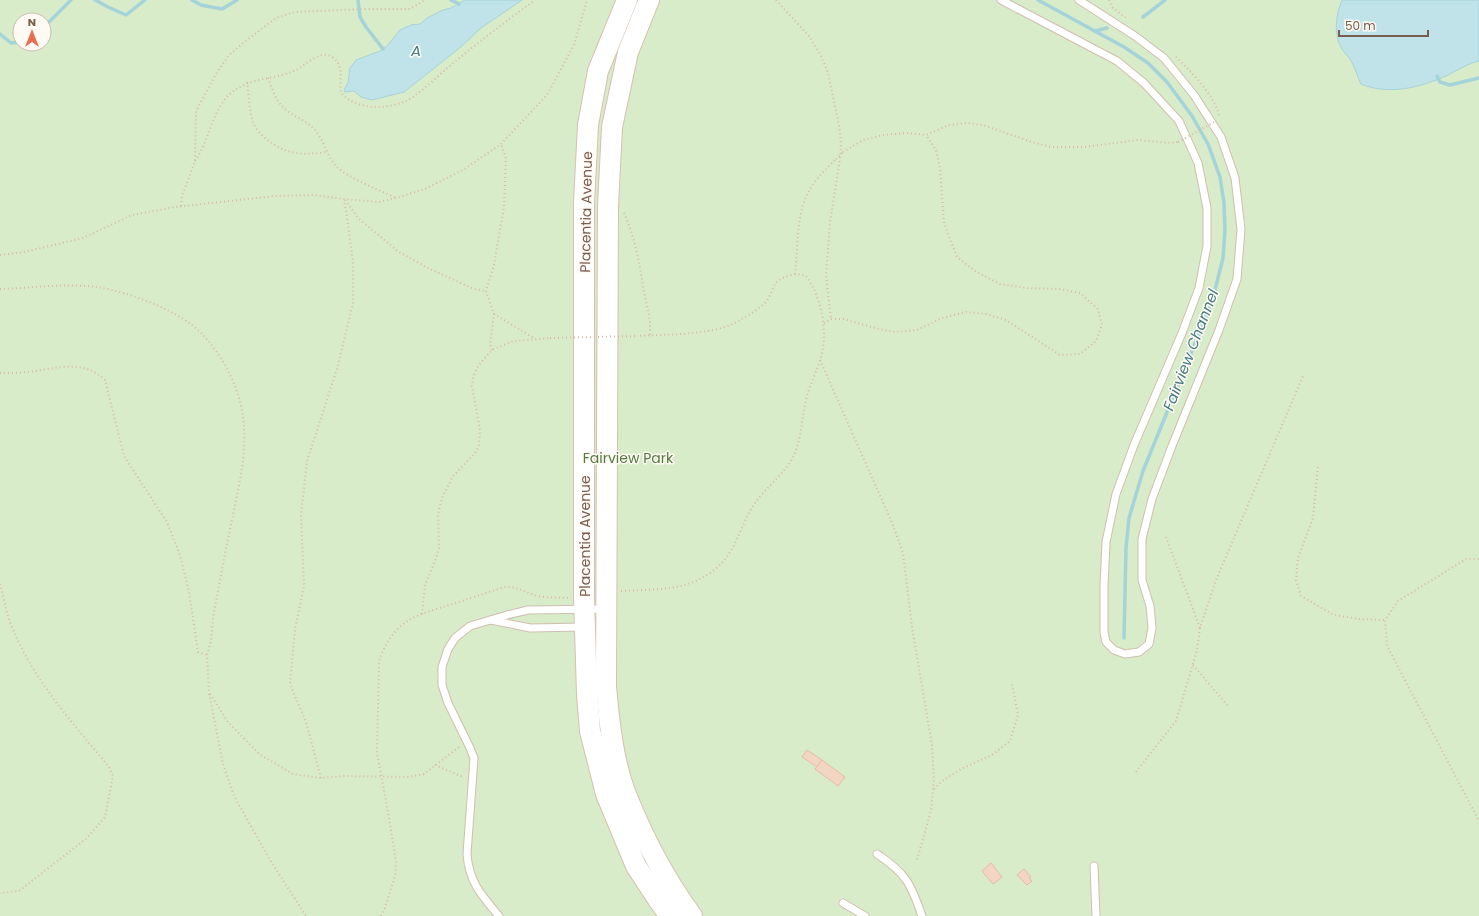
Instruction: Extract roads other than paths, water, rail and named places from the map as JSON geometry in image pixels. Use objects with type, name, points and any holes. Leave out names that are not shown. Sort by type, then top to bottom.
[{"type":"main road","name":"Placentia Avenue","points":[[627,0],[598,71],[588,125],[584,203],[592,618],[606,686],[618,766],[625,791],[651,850],[692,916]]},
{"type":"main road","name":"Placentia Avenue","points":[[649,0],[628,52],[612,127],[592,618],[587,694],[590,731],[606,794],[636,866],[659,902],[670,916]]},
{"type":"lane","points":[[1001,0],[1117,61],[1144,83],[1179,121],[1198,163],[1207,208],[1206,246],[1199,288],[1182,333],[1134,445],[1116,494],[1106,542],[1104,632],[1106,642],[1114,650],[1125,654],[1139,652],[1149,644],[1152,628],[1150,606],[1142,580],[1142,539],[1155,492],[1219,330],[1237,279],[1241,229],[1235,178],[1221,137],[1194,95],[1164,58],[1135,36],[1079,0]]},
{"type":"lane","points":[[499,916],[476,888],[468,867],[467,854],[474,758],[446,697],[442,685],[442,667],[448,649],[455,638],[470,626],[528,610],[592,618]]},
{"type":"lane","points":[[491,620],[530,628],[592,618]]},
{"type":"lane","points":[[877,854],[901,872],[912,888],[922,916]]},
{"type":"lane","points":[[1094,866],[1096,916]]},
{"type":"lane","points":[[843,903],[864,916]]},
{"type":"water","name":"A","points":[[465,0],[522,0],[481,28],[462,46],[404,92],[372,100],[361,97],[354,91],[345,92],[344,90],[348,83],[350,68],[356,60],[380,51],[387,46],[400,30],[411,25],[420,24],[427,18],[443,10],[451,8]]},
{"type":"water","points":[[1342,0],[1479,0],[1479,61],[1438,79],[1416,86],[1394,90],[1372,88],[1361,84],[1353,64],[1342,49],[1337,37],[1336,24]]},
{"type":"waterway","points":[[52,19],[71,0]]},
{"type":"waterway","points":[[95,0],[126,15],[145,0]]},
{"type":"waterway","points":[[192,0],[201,5],[222,9],[237,0]]},
{"type":"waterway","points":[[358,0],[360,17],[383,49]]},
{"type":"waterway","points":[[451,0],[459,4]]},
{"type":"waterway","name":"Fairview Channel","points":[[1038,0],[1124,47],[1148,63],[1167,82],[1192,116],[1208,144],[1220,177],[1224,203],[1225,230],[1223,258],[1212,302],[1143,471],[1129,518],[1126,548],[1124,638]]},
{"type":"waterway","points":[[1143,17],[1165,0]]},
{"type":"waterway","points":[[1095,31],[1107,28]]},
{"type":"waterway","points":[[0,34],[12,43]]},
{"type":"waterway","points":[[1437,76],[1440,82],[1450,85],[1479,78]]},
{"type":"park label","name":"Fairview Park","points":[[628,458]]}]
